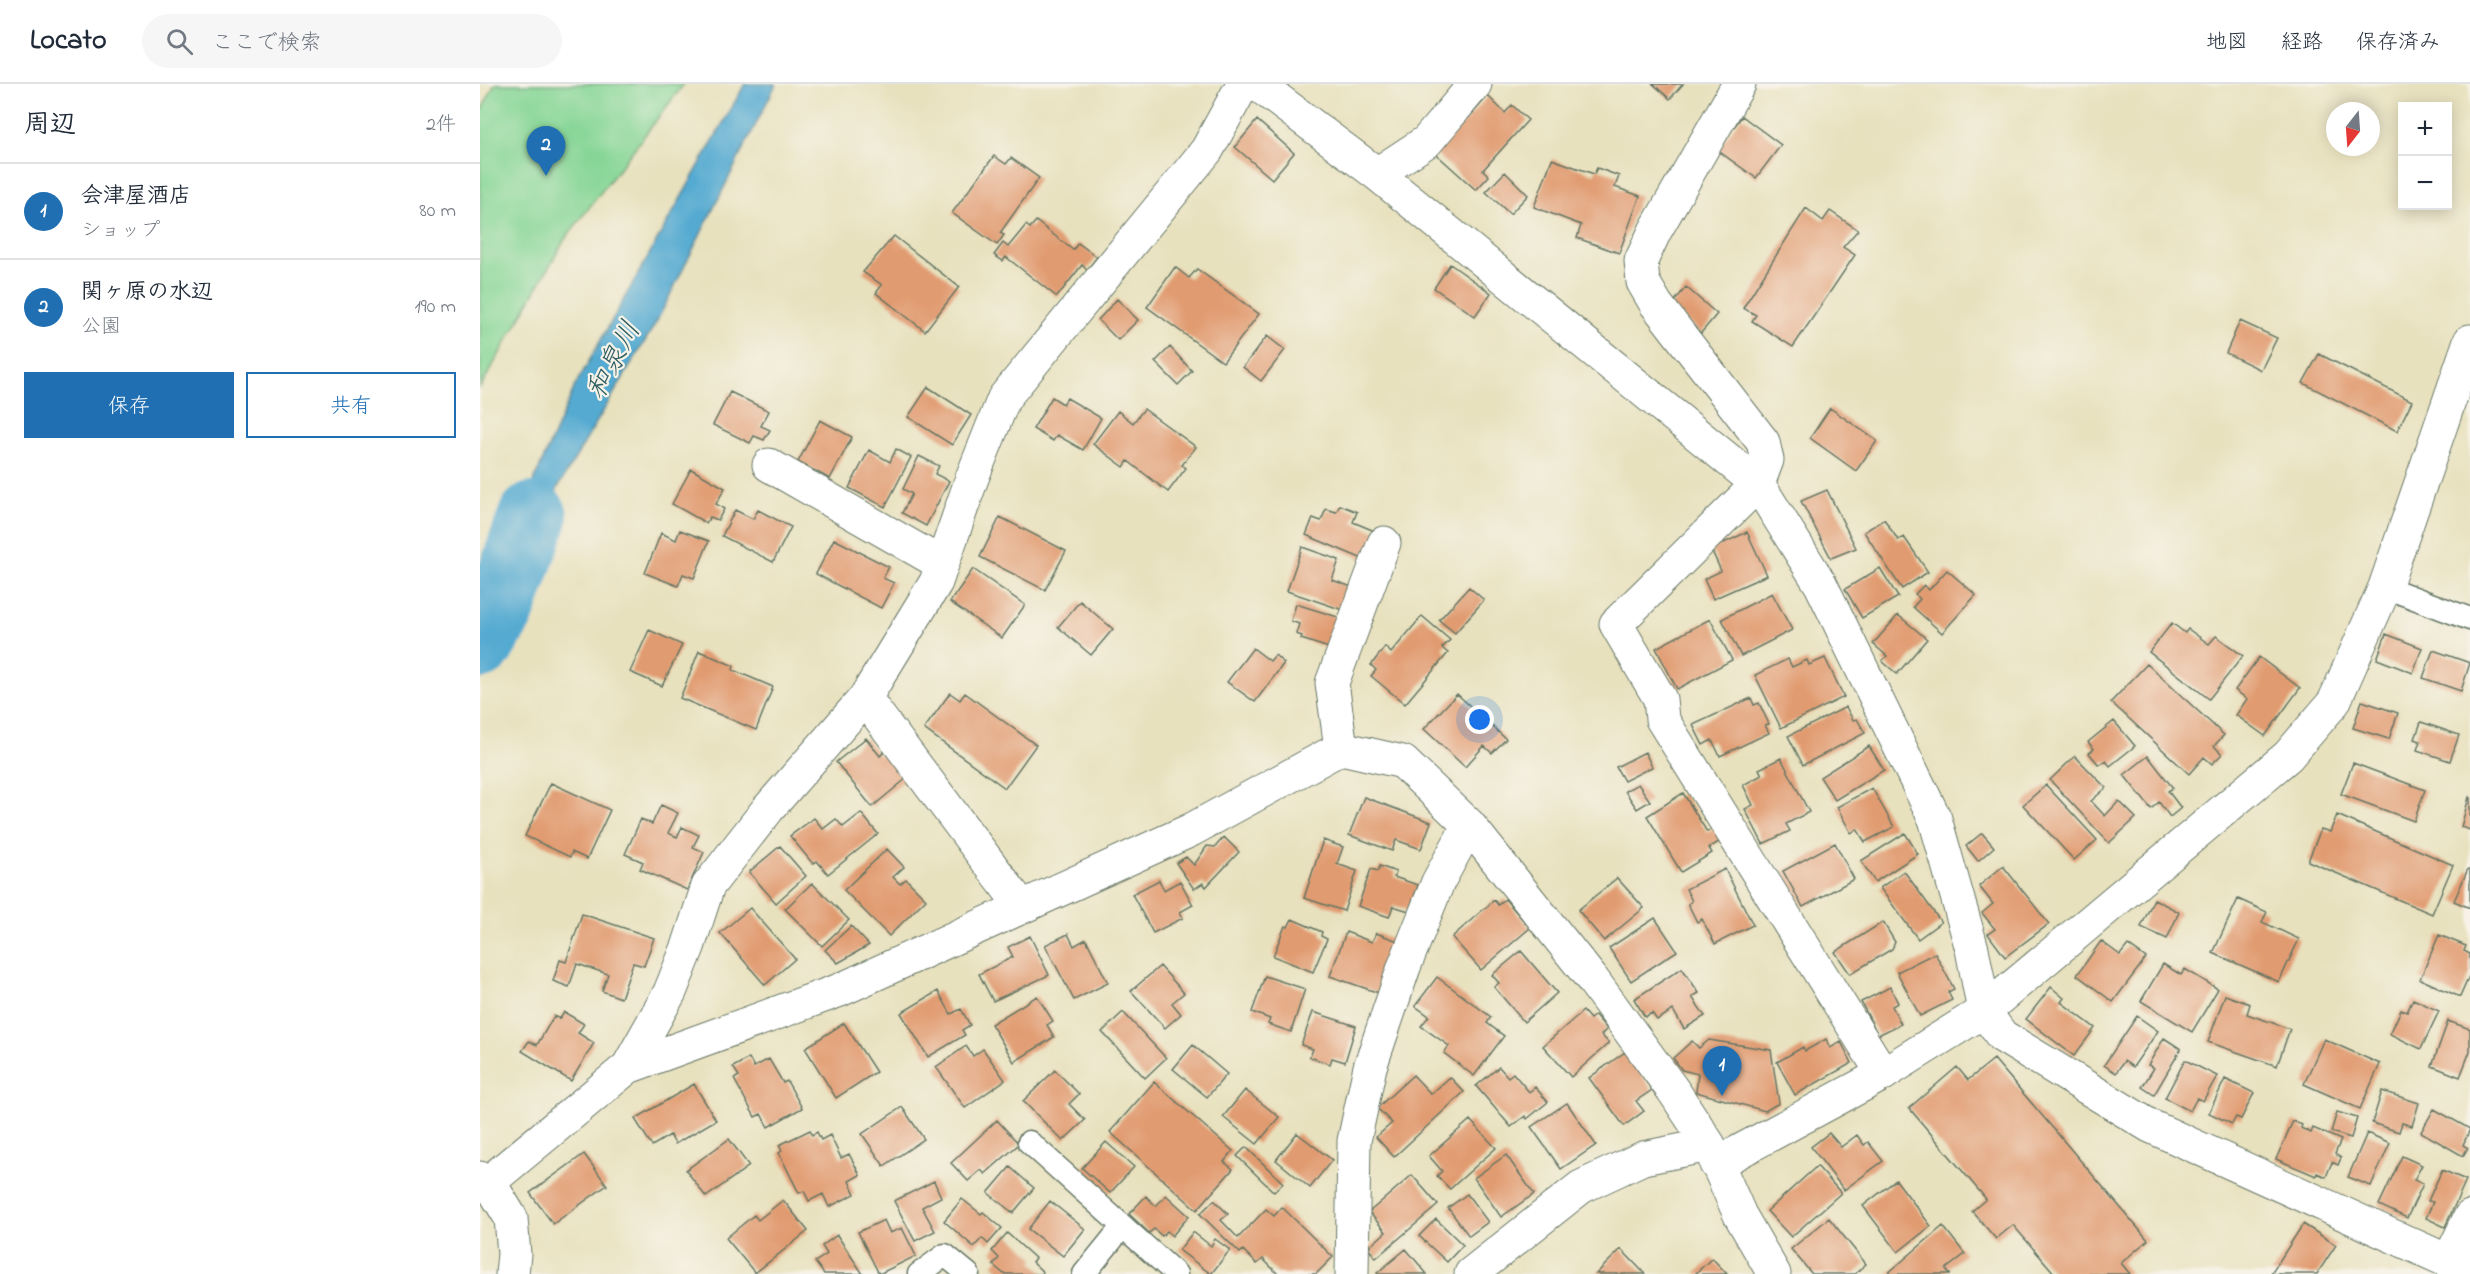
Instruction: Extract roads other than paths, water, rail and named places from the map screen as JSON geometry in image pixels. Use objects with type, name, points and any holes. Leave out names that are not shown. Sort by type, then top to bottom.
[{"type":"street","points":[[628,1067],[670,992],[708,886],[768,809],[865,699],[936,582],[972,478],[1004,398],[1207,150],[1243,84]]},
{"type":"street","points":[[1257,84],[1377,174],[1758,483],[1821,585],[1935,819],[1972,949],[1984,1011],[2002,1036],[2150,1126],[2460,1266],[2470,1217]]},
{"type":"street","points":[[1377,174],[1427,141],[1475,84]]},
{"type":"street","points":[[1739,84],[1655,231],[1641,261],[1643,282],[1656,304],[1763,442],[1767,460],[1758,483],[1616,624],[1660,699],[1662,719],[1883,1074]]},
{"type":"street","points":[[1471,1274],[1581,1187],[1643,1158],[1713,1154],[1883,1074],[1984,1011],[2288,756],[2334,702],[2385,587],[2461,398],[2470,341]]},
{"type":"street","points":[[769,465],[942,564]]},
{"type":"street","points":[[1341,748],[1332,682],[1384,543]]},
{"type":"street","points":[[865,699],[1022,907]]},
{"type":"street","points":[[512,1274],[514,1254],[511,1218],[485,1180],[628,1067],[840,990],[1191,830],[1341,748],[1403,762],[1469,825],[1592,980],[1675,1093],[1713,1154],[1740,1215],[1774,1274]]},
{"type":"street","points":[[1352,1274],[1354,1141],[1370,1067],[1404,967],[1434,893],[1469,825]]},
{"type":"lane","points":[[2385,587],[2470,619]]},
{"type":"lane","points":[[1029,1142],[1176,1274]]},
{"type":"lane","points":[[1084,1274],[1123,1226]]},
{"type":"lane","points":[[919,1274],[945,1255],[968,1274]]},
{"type":"water","points":[[745,84],[776,84],[657,321],[558,487],[517,589],[500,610],[507,543],[575,386]]},
{"type":"waterway","name":"和泉川","points":[[480,644],[500,610],[533,517]]},
{"type":"place","name":"関ヶ原の水辺","points":[[546,176]]},
{"type":"place","name":"会津屋酒店","points":[[1722,1096]]}]
